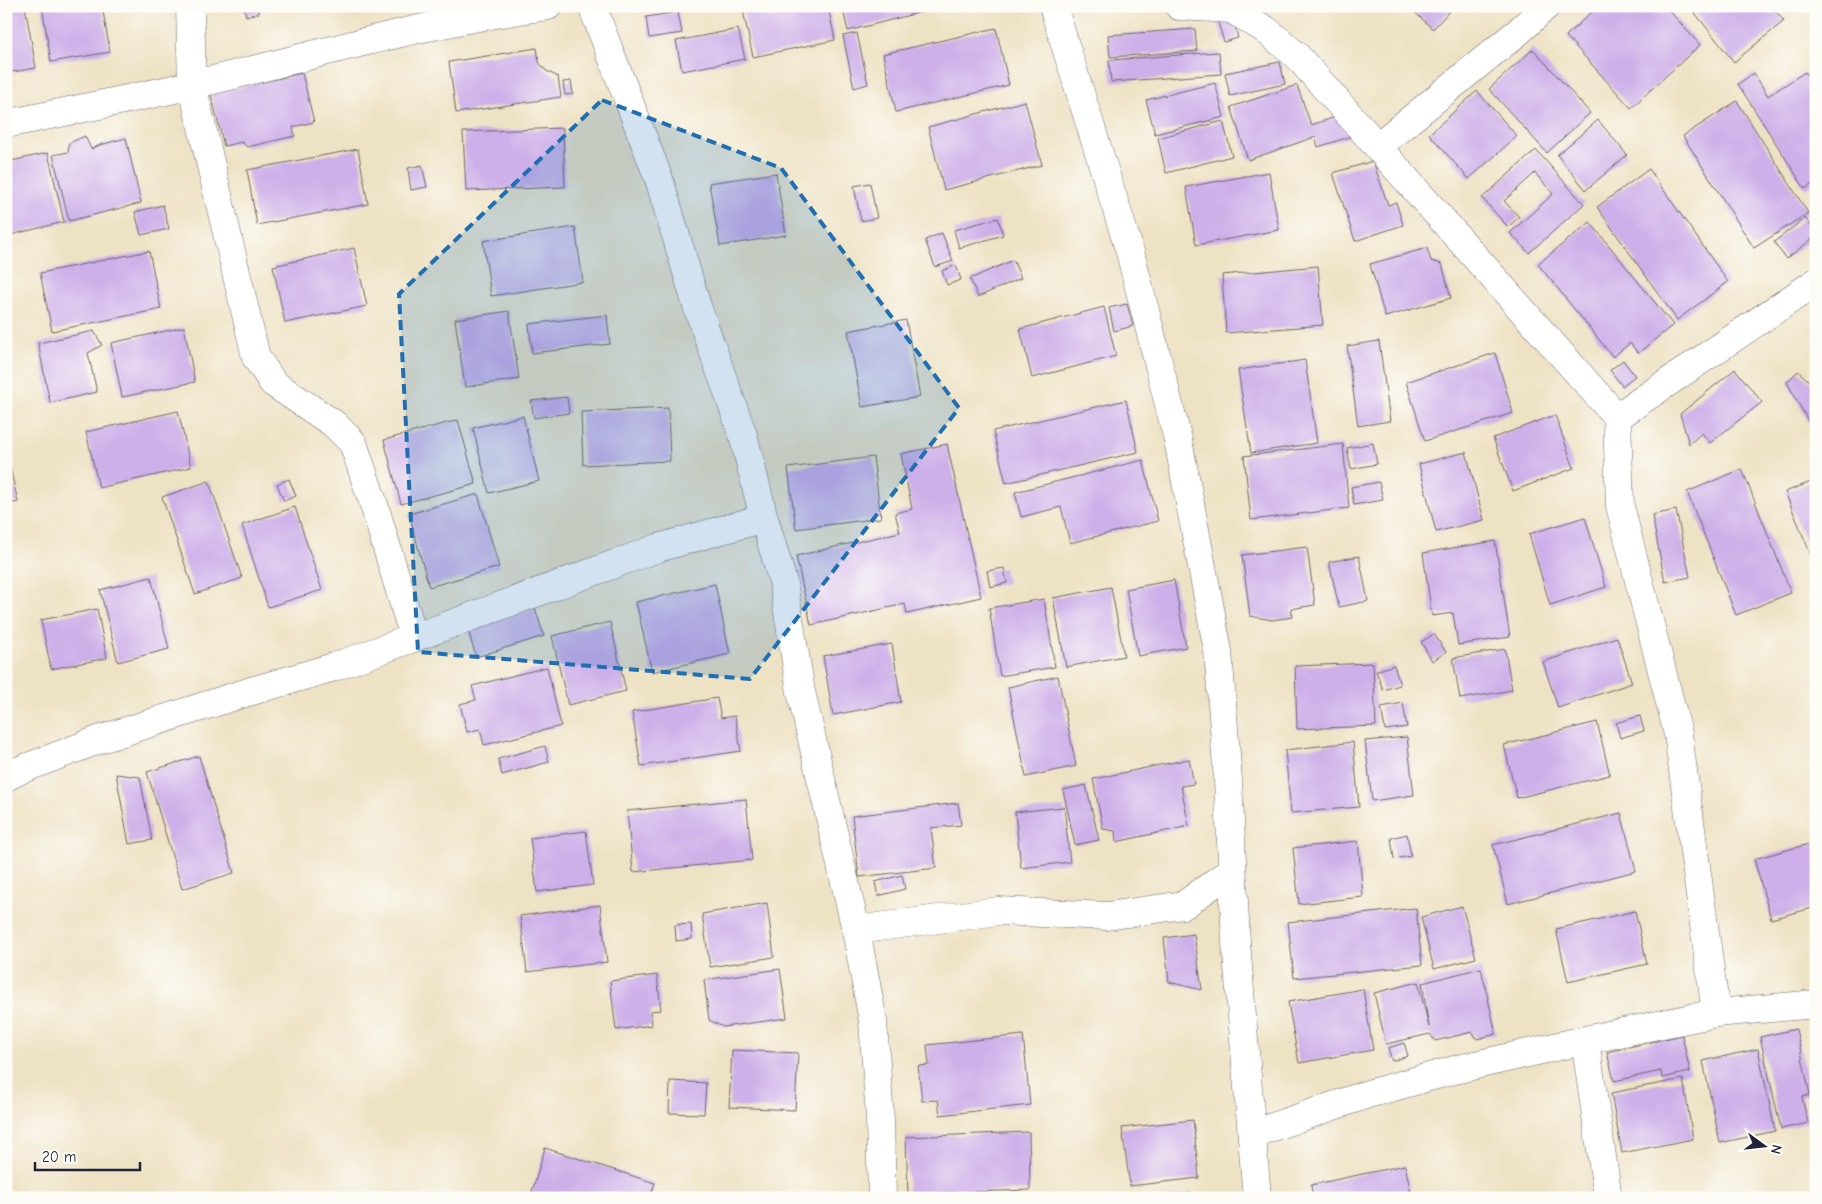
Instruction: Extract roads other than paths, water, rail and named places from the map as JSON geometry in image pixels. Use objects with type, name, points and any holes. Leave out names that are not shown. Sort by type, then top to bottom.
[{"type":"street","points":[[190,6],[192,85],[256,357],[274,383],[334,424],[353,443],[375,508],[414,638]]},
{"type":"street","points":[[6,124],[192,85],[379,37],[500,12],[548,6]]},
{"type":"street","points":[[592,6],[659,179],[697,306],[743,435],[764,518],[783,582],[801,692],[856,930],[873,1021],[880,1120],[882,1198]]},
{"type":"street","points":[[1053,6],[1130,252],[1178,440],[1218,650],[1228,780],[1236,942],[1257,1198]]},
{"type":"street","points":[[1179,6],[1231,9],[1266,30],[1297,56],[1617,417],[1620,506],[1678,734],[1716,1013]]},
{"type":"street","points":[[1378,146],[1518,32],[1546,6]]},
{"type":"street","points":[[1617,417],[1816,282]]},
{"type":"street","points":[[6,777],[101,739],[248,692],[334,667],[658,548],[764,518]]},
{"type":"street","points":[[856,930],[999,911],[1107,916],[1184,905],[1232,870]]},
{"type":"street","points":[[1252,1134],[1368,1094],[1458,1070],[1585,1040],[1716,1013],[1816,1004]]},
{"type":"street","points":[[1585,1040],[1608,1198]]}]
